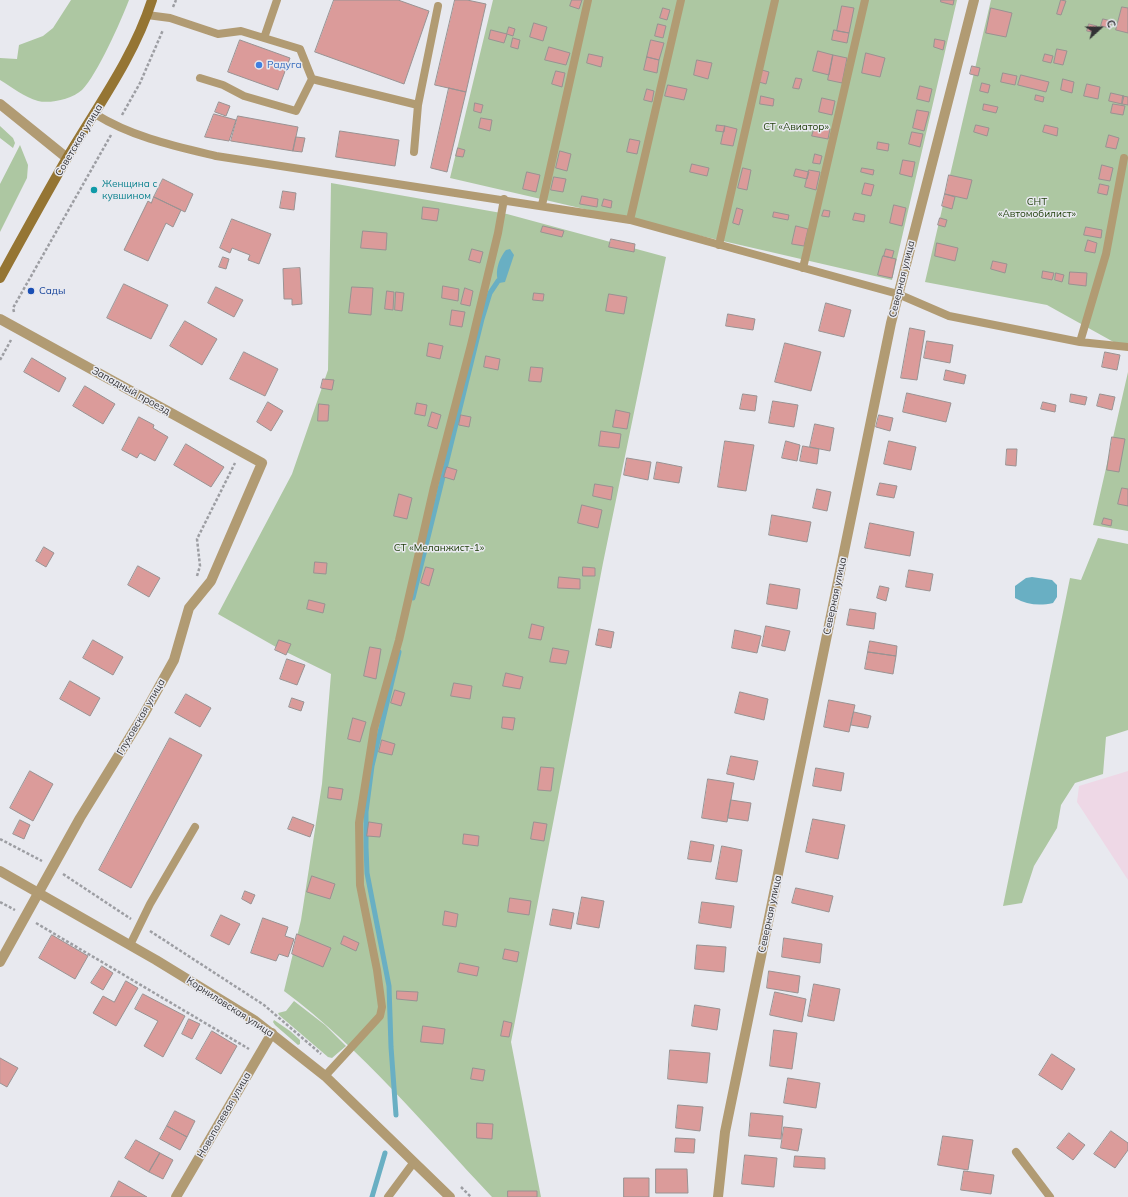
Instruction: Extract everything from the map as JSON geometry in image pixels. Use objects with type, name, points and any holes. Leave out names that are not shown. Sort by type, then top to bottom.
[{"type":"main road","name":"Советская улица","points":[[0,278],[68,158],[123,66],[148,15],[152,0]]},
{"type":"street","name":"Северная улица","points":[[718,1197],[725,1132],[898,294],[974,0]]},
{"type":"street","points":[[0,104],[68,158]]},
{"type":"street","name":"Западный проезд","points":[[0,319],[262,463]]},
{"type":"street","name":"Глуховская улица","points":[[0,962],[80,818],[144,714],[174,660],[188,608],[211,581],[262,463]]},
{"type":"street","name":"Корниловская улица","points":[[0,871],[130,945],[254,1020],[272,1033],[325,1076],[450,1197]]},
{"type":"street","name":"Новополевая улица","points":[[176,1197],[272,1033]]},
{"type":"lane","points":[[264,38],[277,0]]},
{"type":"lane","points":[[542,205],[588,0]]},
{"type":"lane","points":[[630,220],[681,0]]},
{"type":"lane","points":[[719,245],[775,0]]},
{"type":"lane","points":[[803,268],[865,0]]},
{"type":"lane","points":[[414,152],[418,105],[438,6]]},
{"type":"lane","points":[[148,15],[170,18],[218,34],[241,31],[300,49],[312,79],[296,111],[244,96],[224,85],[200,78]]},
{"type":"lane","points":[[312,79],[418,105]]},
{"type":"lane","points":[[95,114],[116,127],[172,146],[216,156],[504,199],[630,220],[898,294],[949,316],[1080,342],[1128,348]]},
{"type":"lane","points":[[1080,342],[1106,254],[1124,158]]},
{"type":"lane","points":[[325,1076],[380,1016],[382,1007],[377,970],[360,885],[359,823],[374,729],[399,640],[434,487],[498,233],[504,199]]},
{"type":"lane","points":[[130,945],[150,904],[195,827]]},
{"type":"lane","points":[[1016,1152],[1050,1197]]},
{"type":"lane","points":[[388,1197],[414,1162]]},
{"type":"path","points":[[0,360],[17,328],[13,308],[140,83],[162,30],[170,18],[176,0]]},
{"type":"path","points":[[196,582],[200,566],[197,539],[235,462],[232,446]]},
{"type":"path","points":[[0,902],[231,1036],[259,1056]]},
{"type":"shaded area","points":[[1128,771],[1128,880],[1077,802],[1079,786]]},
{"type":"green space","points":[[71,0],[129,0],[115,34],[95,73],[82,90],[67,98],[43,102],[18,92],[0,80],[0,58],[17,59],[19,45],[43,36],[53,28]]},
{"type":"green space","name":"СТ «Авиатор»","points":[[493,0],[957,0],[892,280],[450,178]]},
{"type":"green space","name":"СНТ «Автомобилист»","points":[[991,0],[1128,0],[1128,350],[1047,305],[925,282]]},
{"type":"green space","points":[[0,126],[13,138],[15,143],[13,148],[0,138]]},
{"type":"green space","points":[[20,145],[28,165],[27,178],[0,232],[0,184]]},
{"type":"green space","name":"СТ «Меланжист-1»","points":[[331,183],[507,214],[666,257],[603,563],[511,1042],[541,1197],[492,1197],[366,1063],[313,1014],[284,991],[301,920],[322,784],[331,674],[276,647],[218,614],[292,474],[328,370]]},
{"type":"green space","points":[[1128,372],[1128,531],[1093,525]]},
{"type":"green space","points":[[1098,538],[1128,544],[1128,730],[1106,737],[1103,774],[1075,783],[1061,805],[1057,828],[1034,866],[1022,903],[1003,906],[1070,578],[1081,580]]},
{"type":"green space","points":[[294,1001],[325,1025],[346,1046],[332,1058],[328,1057],[279,1015],[278,1013],[286,1011]]},
{"type":"green space","points":[[274,1020],[300,1040],[300,1044],[298,1045],[275,1025],[273,1022]]},
{"type":"water","points":[[510,249],[514,255],[505,282],[499,283],[497,270],[499,261],[506,250]]},
{"type":"water","points":[[1032,577],[1052,580],[1057,585],[1057,597],[1053,603],[1034,604],[1015,598],[1015,586],[1026,578]]},
{"type":"building","points":[[334,0],[398,0],[429,11],[404,84],[315,52]]},
{"type":"building","points":[[455,0],[467,0],[486,4],[466,92],[435,85]]},
{"type":"building","points":[[572,0],[582,0],[579,9],[570,6]]},
{"type":"building","points":[[941,0],[954,0],[953,5],[941,2]]},
{"type":"building","points":[[1061,0],[1066,1],[1061,15],[1057,14]]},
{"type":"building","points":[[842,6],[854,8],[849,33],[837,31]]},
{"type":"building","points":[[1122,7],[1128,8],[1128,33],[1116,30]]},
{"type":"building","points":[[663,8],[670,10],[667,20],[660,18]]},
{"type":"building","points":[[991,8],[1012,13],[1006,37],[986,33]]},
{"type":"building","points":[[1103,19],[1112,21],[1110,28],[1101,26]]},
{"type":"building","points":[[534,23],[547,27],[543,41],[530,37]]},
{"type":"building","points":[[658,24],[666,26],[663,38],[655,36]]},
{"type":"building","points":[[1089,24],[1097,26],[1096,33],[1087,31]]},
{"type":"building","points":[[509,27],[515,29],[513,36],[507,34]]},
{"type":"building","points":[[491,30],[507,34],[504,43],[489,39]]},
{"type":"building","points":[[834,30],[849,33],[847,43],[832,40]]},
{"type":"building","points":[[513,38],[520,40],[518,49],[511,47]]},
{"type":"building","points":[[935,39],[945,41],[943,50],[934,47]]},
{"type":"building","name":"Радуга","points":[[240,40],[290,58],[278,90],[228,72]]},
{"type":"building","points":[[651,40],[664,43],[659,60],[647,57]]},
{"type":"building","points":[[549,47],[570,53],[566,65],[545,60]]},
{"type":"building","points":[[1057,49],[1067,51],[1063,65],[1054,63]]},
{"type":"building","points":[[818,51],[833,55],[829,75],[813,71]]},
{"type":"building","points":[[866,53],[885,58],[880,77],[862,73]]},
{"type":"building","points":[[589,54],[603,57],[601,67],[587,63]]},
{"type":"building","points":[[1045,54],[1053,56],[1051,63],[1043,61]]},
{"type":"building","points":[[833,55],[847,58],[842,83],[828,80]]},
{"type":"building","points":[[647,57],[659,60],[657,73],[644,70]]},
{"type":"building","points":[[697,60],[712,63],[708,79],[694,75]]},
{"type":"building","points":[[972,66],[980,68],[978,76],[970,74]]},
{"type":"building","points":[[762,70],[769,72],[766,84],[759,82]]},
{"type":"building","points":[[556,71],[565,73],[562,87],[552,84]]},
{"type":"building","points":[[1003,73],[1017,76],[1015,85],[1001,82]]},
{"type":"building","points":[[1021,75],[1049,82],[1046,92],[1018,85]]},
{"type":"building","points":[[796,78],[802,79],[799,89],[793,88]]},
{"type":"building","points":[[1063,79],[1074,82],[1072,93],[1061,90]]},
{"type":"building","points":[[982,83],[990,85],[988,93],[980,91]]},
{"type":"building","points":[[1087,84],[1100,87],[1098,99],[1084,96]]},
{"type":"building","points":[[668,85],[687,89],[684,100],[665,96]]},
{"type":"building","points":[[920,86],[932,89],[929,102],[917,99]]},
{"type":"building","points":[[449,88],[466,92],[447,172],[431,168]]},
{"type":"building","points":[[647,89],[654,91],[652,102],[644,100]]},
{"type":"building","points":[[1111,93],[1124,96],[1122,104],[1109,101]]},
{"type":"building","points":[[1036,95],[1044,97],[1043,102],[1035,100]]},
{"type":"building","points":[[761,96],[774,99],[773,106],[760,104]]},
{"type":"building","points":[[1123,96],[1128,97],[1128,105],[1122,104]]},
{"type":"building","points":[[822,98],[835,101],[832,115],[819,112]]},
{"type":"building","points":[[219,102],[230,106],[226,116],[215,112]]},
{"type":"building","points":[[475,103],[483,105],[481,113],[474,111]]},
{"type":"building","points":[[984,104],[998,107],[996,113],[983,110]]},
{"type":"building","points":[[1113,104],[1125,106],[1123,115],[1111,113]]},
{"type":"building","points":[[917,110],[929,112],[924,131],[913,128]]},
{"type":"building","points":[[214,114],[236,120],[229,141],[205,137]]},
{"type":"building","points":[[238,116],[298,127],[293,151],[231,141]]},
{"type":"building","points":[[481,118],[492,120],[490,131],[479,128]]},
{"type":"building","points":[[717,125],[725,126],[724,132],[716,131]]},
{"type":"building","points":[[976,125],[989,128],[987,136],[974,132]]},
{"type":"building","points":[[1045,125],[1058,128],[1057,136],[1043,132]]},
{"type":"building","points":[[725,126],[737,129],[733,146],[721,144]]},
{"type":"building","points":[[815,126],[830,129],[828,139],[812,136]]},
{"type":"building","points":[[340,131],[399,140],[395,166],[336,157]]},
{"type":"building","points":[[912,132],[923,134],[920,147],[909,144]]},
{"type":"building","points":[[1109,135],[1119,138],[1116,149],[1106,147]]},
{"type":"building","points":[[296,137],[305,138],[302,152],[293,151]]},
{"type":"building","points":[[630,139],[640,141],[637,154],[627,152]]},
{"type":"building","points":[[878,142],[889,144],[888,151],[877,149]]},
{"type":"building","points":[[458,148],[465,150],[463,157],[456,156]]},
{"type":"building","points":[[560,151],[571,154],[567,171],[556,168]]},
{"type":"building","points":[[815,154],[822,156],[820,164],[813,163]]},
{"type":"building","points":[[903,160],[915,162],[912,177],[900,174]]},
{"type":"building","points":[[692,164],[709,168],[707,176],[690,172]]},
{"type":"building","points":[[1102,165],[1113,168],[1110,181],[1099,179]]},
{"type":"building","points":[[743,168],[751,170],[747,190],[738,188]]},
{"type":"building","points":[[862,168],[874,170],[873,175],[861,172]]},
{"type":"building","points":[[796,169],[809,172],[807,179],[794,176]]},
{"type":"building","points":[[809,170],[820,172],[816,190],[805,187]]},
{"type":"building","points":[[527,172],[540,175],[536,192],[523,189]]},
{"type":"building","points":[[949,175],[972,180],[967,199],[945,194]]},
{"type":"building","points":[[554,177],[566,179],[563,192],[551,190]]},
{"type":"building","points":[[163,179],[193,194],[185,212],[154,197]]},
{"type":"building","points":[[865,183],[874,185],[871,196],[862,194]]},
{"type":"building","points":[[1100,184],[1109,186],[1107,195],[1098,193]]},
{"type":"building","points":[[283,191],[296,193],[294,210],[280,208]]},
{"type":"building","points":[[945,194],[955,197],[952,209],[942,206]]},
{"type":"building","points":[[582,196],[598,199],[597,207],[580,204]]},
{"type":"building","points":[[154,197],[181,210],[173,227],[166,223],[148,261],[124,250],[148,201],[151,203]]},
{"type":"building","points":[[604,199],[612,201],[611,208],[602,206]]},
{"type":"building","points":[[894,205],[906,208],[902,226],[890,223]]},
{"type":"building","points":[[423,207],[439,209],[437,221],[422,219]]},
{"type":"building","points":[[737,208],[743,210],[739,225],[733,223]]},
{"type":"building","points":[[824,210],[830,211],[829,217],[822,216]]},
{"type":"building","points":[[774,212],[789,215],[788,220],[773,217]]},
{"type":"building","points":[[855,213],[865,215],[864,222],[853,220]]},
{"type":"building","points":[[940,218],[947,220],[945,227],[938,225]]},
{"type":"building","points":[[232,219],[271,234],[259,264],[248,260],[250,255],[232,248],[230,253],[220,248]]},
{"type":"building","points":[[543,226],[564,231],[562,237],[541,232]]},
{"type":"building","points":[[796,226],[808,229],[804,246],[792,244]]},
{"type":"building","points":[[1086,227],[1102,230],[1101,238],[1084,235]]},
{"type":"building","points":[[363,231],[387,233],[386,250],[361,248]]},
{"type":"building","points":[[611,239],[635,244],[634,252],[609,247]]},
{"type":"building","points":[[1088,240],[1097,243],[1095,253],[1085,251]]},
{"type":"building","points":[[937,243],[958,248],[955,261],[935,256]]},
{"type":"building","points":[[472,249],[483,252],[480,263],[469,260]]},
{"type":"building","points":[[886,249],[894,251],[892,258],[884,256]]},
{"type":"building","points":[[883,256],[896,259],[892,278],[878,275]]},
{"type":"building","points":[[223,257],[229,259],[226,269],[219,267]]},
{"type":"building","points":[[993,261],[1007,264],[1005,273],[991,269]]},
{"type":"building","points":[[300,268],[302,304],[292,305],[292,299],[284,299],[283,269]]},
{"type":"building","points":[[1043,271],[1054,273],[1052,280],[1042,278]]},
{"type":"building","points":[[1070,272],[1087,273],[1086,286],[1069,284]]},
{"type":"building","points":[[1056,273],[1064,275],[1062,282],[1055,280]]},
{"type":"building","points":[[124,284],[168,305],[151,339],[107,318]]},
{"type":"building","points":[[443,286],[459,289],[458,301],[442,298]]},
{"type":"building","points":[[216,287],[243,300],[234,317],[208,303]]},
{"type":"building","points":[[352,287],[373,288],[371,315],[349,313]]},
{"type":"building","points":[[465,288],[473,291],[470,306],[461,304]]},
{"type":"building","points":[[387,291],[394,292],[393,310],[385,309]]},
{"type":"building","points":[[396,292],[404,293],[402,311],[395,310]]},
{"type":"building","points":[[534,293],[544,294],[543,301],[533,300]]},
{"type":"building","points":[[609,294],[627,297],[624,314],[606,311]]},
{"type":"building","points":[[826,303],[851,310],[844,337],[819,331]]},
{"type":"building","points":[[452,310],[465,312],[462,327],[450,325]]},
{"type":"building","points":[[728,314],[755,319],[753,330],[726,326]]},
{"type":"building","points":[[185,321],[217,339],[202,365],[170,346]]},
{"type":"building","points":[[910,328],[925,331],[917,380],[901,378]]},
{"type":"building","points":[[927,341],[953,345],[950,363],[924,358]]},
{"type":"building","points":[[429,343],[443,346],[440,359],[427,356]]},
{"type":"building","points":[[785,343],[821,352],[811,391],[775,382]]},
{"type":"building","points":[[244,352],[278,369],[265,396],[230,379]]},
{"type":"building","points":[[1105,352],[1120,355],[1117,370],[1102,367]]},
{"type":"building","points":[[486,356],[500,359],[498,370],[484,367]]},
{"type":"building","points":[[32,358],[66,378],[59,392],[24,372]]},
{"type":"building","points":[[531,367],[543,368],[541,382],[529,381]]},
{"type":"building","points":[[946,370],[966,375],[964,384],[944,380]]},
{"type":"building","points":[[323,379],[334,380],[332,390],[321,388]]},
{"type":"building","points":[[85,386],[115,404],[103,424],[73,406]]},
{"type":"building","points":[[907,393],[951,403],[946,422],[903,412]]},
{"type":"building","points":[[743,394],[757,396],[755,411],[740,409]]},
{"type":"building","points":[[1071,394],[1087,397],[1085,405],[1070,402]]},
{"type":"building","points":[[1100,394],[1115,397],[1112,410],[1097,406]]},
{"type":"building","points":[[773,401],[798,405],[794,427],[769,423]]},
{"type":"building","points":[[268,402],[283,411],[271,431],[257,422]]},
{"type":"building","points":[[1043,402],[1056,405],[1055,412],[1041,409]]},
{"type":"building","points":[[417,403],[427,405],[425,416],[415,414]]},
{"type":"building","points":[[319,404],[329,405],[328,421],[318,421]]},
{"type":"building","points":[[616,410],[630,413],[627,429],[613,427]]},
{"type":"building","points":[[432,412],[441,415],[437,429],[428,426]]},
{"type":"building","points":[[461,415],[471,417],[469,427],[459,425]]},
{"type":"building","points":[[879,415],[893,418],[890,431],[876,427]]},
{"type":"building","points":[[139,417],[154,425],[153,428],[168,437],[155,461],[140,453],[137,458],[122,450]]},
{"type":"building","points":[[815,424],[834,428],[830,451],[810,447]]},
{"type":"building","points":[[601,431],[621,434],[619,448],[599,446]]},
{"type":"building","points":[[1112,437],[1125,439],[1119,472],[1107,470]]},
{"type":"building","points":[[725,441],[754,445],[746,491],[718,487]]},
{"type":"building","points":[[786,441],[800,445],[797,461],[782,458]]},
{"type":"building","points":[[889,441],[916,447],[911,470],[884,464]]},
{"type":"building","points":[[186,444],[224,467],[211,487],[174,465]]},
{"type":"building","points":[[803,446],[819,449],[817,464],[800,461]]},
{"type":"building","points":[[1007,449],[1017,449],[1016,466],[1006,465]]},
{"type":"building","points":[[627,458],[651,462],[648,480],[624,475]]},
{"type":"building","points":[[657,462],[682,467],[679,483],[654,479]]},
{"type":"building","points":[[447,467],[457,470],[454,480],[444,477]]},
{"type":"building","points":[[880,483],[897,486],[894,498],[877,495]]},
{"type":"building","points":[[595,484],[613,487],[611,500],[593,496]]},
{"type":"building","points":[[1122,488],[1128,489],[1128,506],[1118,504]]},
{"type":"building","points":[[817,489],[831,492],[827,511],[813,508]]},
{"type":"building","points":[[399,494],[412,498],[407,519],[394,516]]},
{"type":"building","points":[[582,505],[602,510],[598,528],[578,523]]},
{"type":"building","points":[[772,515],[811,522],[807,542],[769,535]]},
{"type":"building","points":[[1104,518],[1112,520],[1111,526],[1102,524]]},
{"type":"building","points":[[870,523],[914,532],[910,556],[865,548]]},
{"type":"building","points":[[44,547],[54,553],[46,567],[36,561]]},
{"type":"building","points":[[315,562],[327,563],[326,574],[314,573]]},
{"type":"building","points":[[138,566],[160,578],[149,597],[128,585]]},
{"type":"building","points":[[426,567],[434,569],[429,586],[421,583]]},
{"type":"building","points":[[583,567],[595,568],[595,576],[583,576]]},
{"type":"building","points":[[909,570],[933,574],[930,591],[906,587]]},
{"type":"building","points":[[559,577],[580,579],[580,589],[558,588]]},
{"type":"building","points":[[770,584],[800,589],[797,609],[767,604]]},
{"type":"building","points":[[880,586],[889,588],[886,601],[877,598]]},
{"type":"building","points":[[309,600],[325,604],[323,613],[307,609]]},
{"type":"building","points":[[850,609],[876,613],[874,629],[847,625]]},
{"type":"building","points":[[532,624],[544,627],[541,640],[529,638]]},
{"type":"building","points":[[766,626],[790,631],[785,651],[762,646]]},
{"type":"building","points":[[599,629],[614,632],[611,648],[596,645]]},
{"type":"building","points":[[735,630],[761,636],[757,653],[732,648]]},
{"type":"building","points":[[93,640],[123,657],[113,675],[83,658]]},
{"type":"building","points":[[279,640],[291,644],[286,655],[275,650]]},
{"type":"building","points":[[870,641],[897,646],[896,656],[868,652]]},
{"type":"building","points":[[370,647],[381,649],[376,679],[364,676]]},
{"type":"building","points":[[553,648],[569,651],[566,664],[550,662]]},
{"type":"building","points":[[868,652],[896,656],[893,674],[865,669]]},
{"type":"building","points":[[287,659],[305,665],[297,685],[280,679]]},
{"type":"building","points":[[506,673],[523,677],[520,689],[503,686]]},
{"type":"building","points":[[70,681],[100,698],[90,716],[60,699]]},
{"type":"building","points":[[454,683],[472,686],[470,699],[451,696]]},
{"type":"building","points":[[395,690],[405,693],[401,706],[391,703]]},
{"type":"building","points":[[740,692],[768,699],[764,720],[735,713]]},
{"type":"building","points":[[186,694],[211,708],[200,727],[175,713]]},
{"type":"building","points":[[292,698],[304,702],[301,711],[289,707]]},
{"type":"building","points":[[829,700],[855,705],[849,732],[824,727]]},
{"type":"building","points":[[854,712],[871,716],[868,728],[851,725]]},
{"type":"building","points":[[503,717],[515,718],[513,730],[502,728]]},
{"type":"building","points":[[353,718],[366,722],[360,742],[348,739]]},
{"type":"building","points":[[170,738],[202,755],[131,888],[99,870]]},
{"type":"building","points":[[382,740],[395,744],[392,755],[379,752]]},
{"type":"building","points":[[731,756],[758,761],[754,780],[727,774]]},
{"type":"building","points":[[541,767],[554,768],[551,791],[538,790]]},
{"type":"building","points":[[816,768],[844,773],[841,791],[813,786]]},
{"type":"building","points":[[30,771],[53,784],[33,821],[10,808]]},
{"type":"building","points":[[708,779],[734,783],[727,822],[702,818]]},
{"type":"building","points":[[329,787],[343,789],[341,800],[328,798]]},
{"type":"building","points":[[731,800],[751,803],[748,821],[728,818]]},
{"type":"building","points":[[293,817],[314,825],[310,837],[288,829]]},
{"type":"building","points":[[813,819],[845,825],[838,859],[806,852]]},
{"type":"building","points":[[20,820],[30,825],[24,839],[13,834]]},
{"type":"building","points":[[369,822],[382,824],[380,837],[367,836]]},
{"type":"building","points":[[534,822],[547,824],[544,841],[531,839]]},
{"type":"building","points":[[464,834],[479,836],[478,846],[463,844]]},
{"type":"building","points":[[691,841],[714,845],[711,862],[688,859]]},
{"type":"building","points":[[722,846],[742,850],[737,882],[716,879]]},
{"type":"building","points":[[312,876],[335,884],[330,899],[307,892]]},
{"type":"building","points":[[796,888],[833,896],[829,912],[792,903]]},
{"type":"building","points":[[245,891],[255,895],[251,904],[242,899]]},
{"type":"building","points":[[582,897],[604,901],[599,928],[577,924]]},
{"type":"building","points":[[510,898],[531,901],[529,915],[508,912]]},
{"type":"building","points":[[702,902],[734,906],[731,928],[699,923]]},
{"type":"building","points":[[553,909],[574,913],[571,929],[550,925]]},
{"type":"building","points":[[445,911],[458,914],[456,927],[443,925]]},
{"type":"building","points":[[221,915],[240,924],[229,945],[211,936]]},
{"type":"building","points":[[263,918],[288,927],[285,936],[294,939],[288,957],[279,954],[276,961],[251,953]]},
{"type":"building","points":[[297,934],[331,948],[323,967],[292,954]]},
{"type":"building","points":[[52,935],[88,956],[75,979],[39,958]]},
{"type":"building","points":[[344,936],[359,943],[356,951],[341,944]]},
{"type":"building","points":[[784,938],[822,944],[820,963],[782,957]]},
{"type":"building","points":[[697,945],[726,947],[724,972],[695,969]]},
{"type":"building","points":[[505,949],[519,952],[517,962],[503,959]]},
{"type":"building","points":[[460,963],[479,967],[477,976],[458,972]]},
{"type":"building","points":[[102,966],[113,973],[103,990],[91,983]]},
{"type":"building","points":[[769,971],[800,976],[798,993],[767,988]]},
{"type":"building","points":[[126,981],[138,988],[116,1026],[93,1013],[103,996],[114,1002]]},
{"type":"building","points":[[814,984],[840,989],[834,1021],[808,1016]]},
{"type":"building","points":[[397,991],[418,992],[417,1001],[397,999]]},
{"type":"building","points":[[775,992],[806,999],[802,1022],[770,1015]]},
{"type":"building","points":[[143,994],[185,1016],[163,1057],[144,1046],[158,1021],[135,1009]]},
{"type":"building","points":[[695,1005],[720,1009],[717,1030],[692,1026]]},
{"type":"building","points":[[189,1019],[200,1024],[192,1039],[182,1034]]},
{"type":"building","points":[[504,1021],[512,1023],[509,1037],[501,1036]]},
{"type":"building","points":[[423,1026],[445,1029],[443,1044],[421,1042]]},
{"type":"building","points":[[774,1030],[797,1033],[792,1069],[770,1066]]},
{"type":"building","points":[[212,1031],[237,1046],[221,1074],[196,1059]]},
{"type":"building","points":[[670,1050],[710,1053],[707,1083],[668,1079]]},
{"type":"building","points":[[1052,1054],[1075,1069],[1062,1090],[1039,1075]]},
{"type":"building","points":[[0,1058],[18,1068],[7,1087],[0,1083]]},
{"type":"building","points":[[473,1068],[485,1070],[483,1081],[471,1079]]},
{"type":"building","points":[[788,1078],[820,1083],[816,1108],[784,1103]]},
{"type":"building","points":[[678,1105],[703,1107],[700,1131],[676,1128]]},
{"type":"building","points":[[175,1111],[195,1121],[187,1137],[167,1126]]},
{"type":"building","points":[[751,1113],[783,1116],[781,1139],[749,1136]]},
{"type":"building","points":[[477,1123],[493,1124],[492,1139],[477,1138]]},
{"type":"building","points":[[167,1126],[187,1137],[180,1150],[160,1139]]},
{"type":"building","points":[[784,1127],[802,1129],[798,1151],[781,1148]]},
{"type":"building","points":[[1111,1131],[1128,1143],[1128,1150],[1115,1168],[1094,1154]]},
{"type":"building","points":[[1069,1133],[1085,1145],[1073,1160],[1057,1148]]},
{"type":"building","points":[[943,1136],[973,1140],[968,1170],[938,1165]]},
{"type":"building","points":[[676,1138],[695,1139],[694,1153],[675,1152]]},
{"type":"building","points":[[136,1140],[160,1153],[149,1172],[125,1158]]},
{"type":"building","points":[[160,1153],[173,1160],[163,1179],[149,1172]]},
{"type":"building","points":[[745,1155],[777,1158],[774,1187],[742,1184]]},
{"type":"building","points":[[795,1156],[825,1158],[825,1169],[794,1167]]},
{"type":"building","points":[[656,1169],[687,1169],[688,1193],[656,1193]]},
{"type":"building","points":[[964,1171],[994,1175],[991,1194],[961,1190]]},
{"type":"building","points":[[624,1178],[649,1178],[649,1197],[624,1197]]},
{"type":"building","points":[[119,1181],[147,1197],[111,1197]]},
{"type":"building","points":[[508,1191],[537,1191],[537,1197],[508,1197]]},
{"type":"waterway","points":[[413,598],[482,319],[490,293],[498,281]]},
{"type":"waterway","points":[[396,1115],[391,1047],[389,986],[367,873],[366,812],[372,766],[399,652]]},
{"type":"waterway","points":[[372,1197],[385,1153]]},
{"type":"place","name":"Радуга","points":[[259,65]]},
{"type":"place","name":"Женщина с кувшином","points":[[94,190]]},
{"type":"place","name":"Сады","points":[[31,291]]}]
